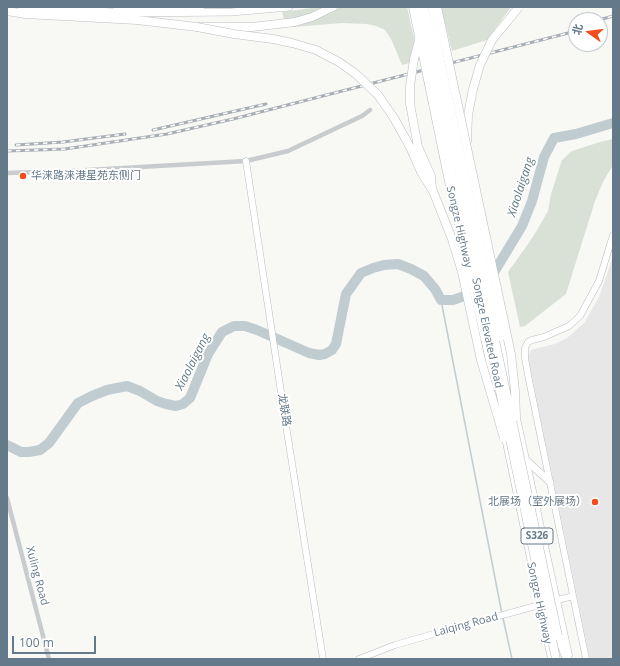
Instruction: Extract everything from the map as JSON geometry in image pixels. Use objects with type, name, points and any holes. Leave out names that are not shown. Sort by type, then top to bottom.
[{"type":"highway","points":[[117,7],[154,9],[200,7]]},
{"type":"highway","points":[[197,28],[272,26],[312,17],[333,7]]},
{"type":"highway","name":"Songze Elevated Road","points":[[417,7],[452,177],[493,358],[556,659]]},
{"type":"highway","name":"Songze Elevated Road","points":[[424,7],[563,659]]},
{"type":"highway","points":[[432,7],[419,37],[414,59],[410,86],[410,104],[418,146],[431,176],[432,191]]},
{"type":"highway","points":[[437,7],[511,354],[515,391],[516,435]]},
{"type":"highway","points":[[467,143],[468,115],[480,65],[492,40],[519,7]]},
{"type":"highway","points":[[7,10],[25,14],[137,20],[292,43],[316,50],[339,62],[356,74],[378,95],[394,118],[410,147],[421,172],[432,191],[452,239],[462,272],[481,360],[528,524]]},
{"type":"highway","points":[[558,636],[568,659]]},
{"type":"main road","points":[[21,7],[132,13],[232,12],[287,7]]},
{"type":"main road","name":"Songze Highway","points":[[412,7],[447,177],[484,339],[551,659]]},
{"type":"main road","name":"Songze Highway","points":[[432,7],[440,54],[557,601],[568,659]]},
{"type":"main road","name":"龙联路","points":[[246,161],[323,659]]},
{"type":"main road","points":[[586,659],[525,358],[528,342],[569,326],[580,316],[595,291],[613,236]]},
{"type":"main road","points":[[526,460],[550,482]]},
{"type":"main road","name":"Laiqing Road","points":[[359,659],[395,645],[573,596]]},
{"type":"street","points":[[7,173],[246,161],[288,151],[362,116],[370,110]]},
{"type":"street","name":"Xuling Road","points":[[7,498],[49,659]]},
{"type":"shaded area","points":[[320,7],[407,7],[419,60],[402,65],[391,39],[385,30],[376,26],[367,24],[342,23],[293,27],[284,19],[282,12]]},
{"type":"shaded area","points":[[441,7],[511,7],[487,40],[452,51]]},
{"type":"shaded area","points":[[613,139],[613,165],[603,182],[595,201],[566,294],[525,326],[520,327],[508,272],[533,237],[548,211],[551,194],[562,160],[572,151]]},
{"type":"shaded area","points":[[613,257],[613,659],[590,659],[528,357],[531,350],[555,344],[567,338],[585,322],[599,297]]},
{"type":"waterway","name":"Xiaolaigang","points":[[490,279],[522,226],[532,201],[544,157],[554,138],[576,134],[613,123]]},
{"type":"waterway","name":"Xiaolaigang","points":[[7,445],[21,452],[40,450],[49,443],[78,403],[107,390],[127,386],[166,404],[176,406],[183,404],[190,398],[208,354],[222,332],[234,326],[245,326],[257,330],[309,353],[319,355],[325,354],[332,350],[336,344],[346,294],[361,273],[373,268],[384,265],[398,264],[411,269],[424,276],[435,289],[441,300],[453,300],[476,292]]},
{"type":"waterway","points":[[441,300],[502,614]]},
{"type":"waterway","points":[[503,618],[512,659]]},
{"type":"railway","points":[[608,17],[613,16]]},
{"type":"railway","points":[[7,151],[65,149],[167,134],[233,119],[568,33]]},
{"type":"railway","points":[[153,130],[266,104]]},
{"type":"railway","points":[[16,145],[63,142],[125,134]]},
{"type":"place","name":"华涞路涞港星苑东侧门","points":[[23,176]]},
{"type":"place","name":"北展场（室外展场）","points":[[595,502]]}]
